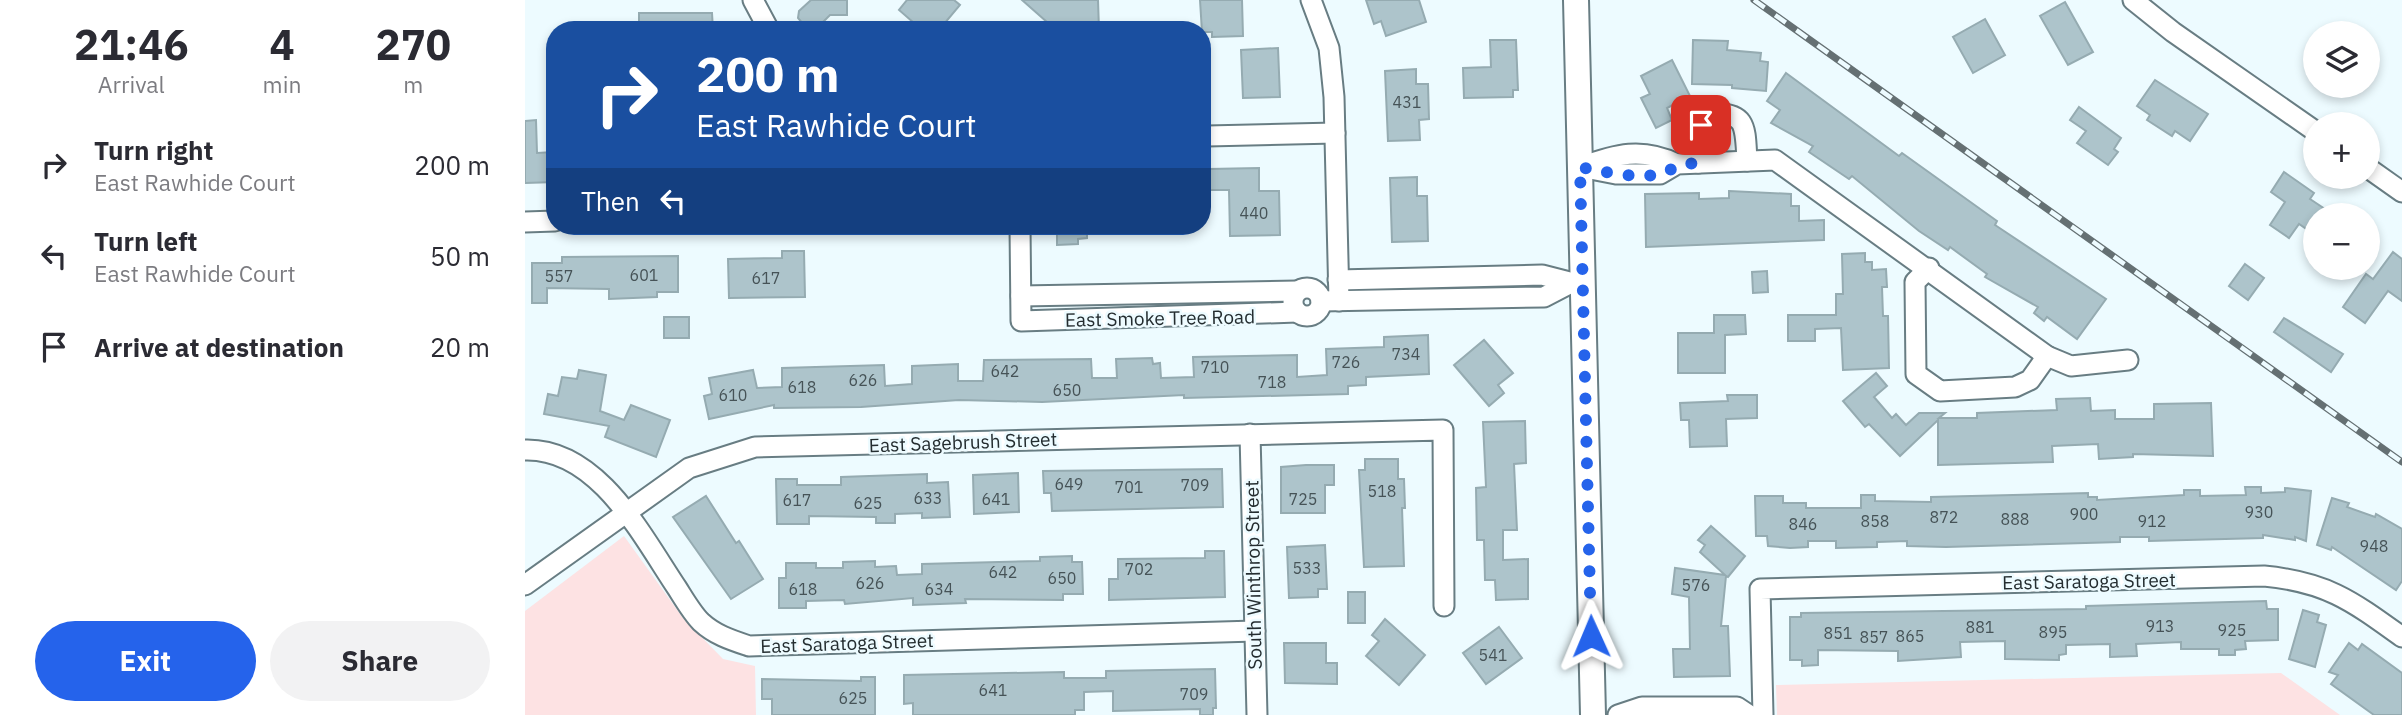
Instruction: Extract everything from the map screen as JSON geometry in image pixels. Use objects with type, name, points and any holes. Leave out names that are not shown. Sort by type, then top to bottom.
[{"type":"main road","points":[[1576,0],[1580,167],[1576,284],[1593,715]]},
{"type":"street","points":[[1311,0],[1329,48],[1334,97],[1338,280],[1330,301],[1315,314],[1306,316],[1297,312],[1293,304],[1297,291],[1306,287],[1315,289],[1330,301],[1544,298],[1576,284]]},
{"type":"street","points":[[2133,0],[2162,25],[2303,123]]},
{"type":"street","points":[[1698,163],[1697,138],[1701,125],[1711,114],[1728,113],[1738,117],[1745,130],[1747,161]]},
{"type":"street","points":[[1211,136],[1335,133]]},
{"type":"street","points":[[1580,167],[1614,155],[1656,154],[1677,164],[1775,160],[1929,268],[2047,356],[2071,366],[2128,360]]},
{"type":"street","points":[[2380,176],[2402,191]]},
{"type":"street","points":[[525,222],[546,221]]},
{"type":"street","points":[[1020,235],[1021,296]]},
{"type":"street","points":[[1929,268],[1915,282],[1916,374],[1930,386],[1940,391],[2015,387],[2030,380],[2047,356]]},
{"type":"street","points":[[1338,280],[1542,275],[1576,284]]},
{"type":"street","name":"East Smoke Tree Road","points":[[1297,291],[1021,296],[1021,321],[1297,312]]},
{"type":"street","points":[[1207,292],[1208,317]]},
{"type":"street","points":[[1154,293],[1155,318]]},
{"type":"street","name":"East Sagebrush Street","points":[[626,514],[689,468],[755,447],[1443,430],[1444,607]]},
{"type":"street","name":"South Winthrop Street","points":[[1250,434],[1257,715]]},
{"type":"street","points":[[525,450],[561,456],[596,479],[626,514],[525,585]]},
{"type":"street","name":"East Saratoga Street","points":[[626,514],[700,621],[720,637],[749,646],[1255,631]]},
{"type":"street","name":"East Saratoga Street","points":[[1763,715],[1760,589],[2264,576],[2299,580],[2328,589],[2402,637]]},
{"type":"street","points":[[1618,715],[1642,707],[1737,707],[1749,715]]},
{"type":"shaded area","points":[[624,536],[683,618],[723,659],[755,666],[756,715],[525,715],[525,611]]},
{"type":"shaded area","points":[[2281,673],[2340,715],[1777,715],[1776,685]]},
{"type":"building","points":[[811,0],[847,0],[847,15],[830,15],[824,21],[800,21],[799,11]]},
{"type":"building","points":[[907,0],[954,0],[960,5],[947,21],[912,21],[899,10]]},
{"type":"building","points":[[1022,0],[1098,0],[1099,21],[1046,21]]},
{"type":"building","points":[[1200,0],[1242,0],[1243,36],[1212,37],[1211,21],[1201,21]]},
{"type":"building","points":[[1366,0],[1419,0],[1426,22],[1386,36],[1381,21],[1374,24]]},
{"type":"building","points":[[2065,2],[2093,52],[2068,65],[2040,16]]},
{"type":"building","points":[[639,13],[712,13],[712,21],[639,21]]},
{"type":"building","points":[[1985,19],[2005,55],[1973,73],[1953,37]]},
{"type":"building","points":[[1490,40],[1516,40],[1518,90],[1513,90],[1513,97],[1464,98],[1463,68],[1491,67]]},
{"type":"building","points":[[1693,40],[1728,41],[1727,50],[1761,53],[1760,61],[1768,62],[1766,91],[1732,88],[1732,85],[1692,84]]},
{"type":"building","points":[[1278,48],[1280,97],[1243,98],[1241,50]]},
{"type":"building","points":[[1672,60],[1690,96],[1667,108],[1672,120],[1656,128],[1641,98],[1650,94],[1641,76]]},
{"type":"building","points":[[1416,69],[1416,84],[1428,84],[1429,119],[1419,120],[1420,140],[1388,141],[1385,71]]},
{"type":"building","points":[[1786,73],[1899,156],[1902,153],[1997,221],[1995,225],[2106,299],[2077,339],[2047,317],[2044,321],[2034,313],[2038,307],[1985,277],[1987,274],[1950,247],[1948,250],[1919,231],[1852,176],[1849,179],[1809,152],[1813,146],[1771,123],[1780,110],[1767,101]]},
{"type":"building","points":[[2155,80],[2208,114],[2190,141],[2175,131],[2172,136],[2147,120],[2150,115],[2137,106]]},
{"type":"building","points":[[2079,107],[2121,138],[2114,149],[2118,152],[2108,165],[2077,143],[2086,131],[2070,120]]},
{"type":"building","points":[[536,120],[537,153],[546,152],[546,182],[525,183],[525,121]]},
{"type":"building","points":[[1259,168],[1259,191],[1279,191],[1280,235],[1230,236],[1229,190],[1211,190],[1211,169]]},
{"type":"building","points":[[2284,172],[2303,185],[2303,189],[2314,193],[2310,199],[2316,203],[2303,203],[2303,227],[2299,224],[2289,238],[2270,225],[2285,202],[2271,192]]},
{"type":"building","points":[[1417,177],[1417,196],[1427,196],[1428,241],[1392,242],[1390,178]]},
{"type":"building","points":[[1729,191],[1791,194],[1791,206],[1799,206],[1799,221],[1824,220],[1824,240],[1646,247],[1645,194],[1699,193],[1699,199],[1729,198]]},
{"type":"building","points":[[1057,235],[1087,235],[1087,238],[1078,239],[1078,244],[1057,245]]},
{"type":"building","points":[[782,251],[804,251],[805,297],[729,298],[728,259],[782,258]]},
{"type":"building","points":[[2393,252],[2402,259],[2402,301],[2388,291],[2365,323],[2343,307],[2362,280],[2380,280],[2380,270]]},
{"type":"building","points":[[1865,253],[1865,262],[1872,262],[1872,270],[1886,269],[1887,287],[1882,287],[1883,316],[1888,316],[1889,368],[1843,370],[1841,328],[1815,329],[1815,341],[1788,341],[1788,315],[1836,315],[1836,294],[1843,294],[1842,254]]},
{"type":"building","points":[[678,256],[678,292],[657,292],[657,297],[609,299],[609,289],[547,288],[547,303],[532,303],[532,263],[562,263],[562,257]]},
{"type":"building","points":[[2245,264],[2264,278],[2248,300],[2229,286]]},
{"type":"building","points":[[1767,271],[1768,292],[1753,293],[1752,272]]},
{"type":"building","points":[[1714,315],[1745,315],[1746,334],[1725,335],[1725,373],[1678,373],[1678,333],[1714,333]]},
{"type":"building","points":[[664,317],[689,317],[689,338],[664,338]]},
{"type":"building","points":[[2284,318],[2343,354],[2331,372],[2274,332]]},
{"type":"building","points":[[1428,335],[1429,374],[1366,377],[1366,385],[1348,386],[1348,394],[1184,398],[1184,395],[1042,402],[959,400],[861,407],[774,408],[774,405],[709,419],[704,396],[712,394],[709,378],[753,370],[757,388],[782,387],[782,368],[884,365],[885,386],[912,384],[912,366],[958,364],[958,381],[983,381],[984,360],[1091,359],[1092,378],[1117,378],[1116,359],[1152,358],[1153,364],[1160,363],[1161,378],[1194,377],[1193,357],[1297,355],[1297,377],[1327,375],[1326,349],[1384,347],[1384,337]]},
{"type":"building","points":[[1484,340],[1513,373],[1498,385],[1504,393],[1489,406],[1454,365]]},
{"type":"building","points":[[579,370],[606,375],[600,411],[624,420],[631,405],[670,420],[656,457],[605,437],[609,426],[544,414],[548,394],[558,396],[562,377],[577,379]]},
{"type":"building","points":[[1876,373],[1887,386],[1874,397],[1892,418],[1896,414],[1906,425],[1919,413],[1945,413],[1939,418],[1977,418],[1977,413],[2057,410],[2056,399],[2090,398],[2091,411],[2115,410],[2115,419],[2154,419],[2154,404],[2211,403],[2213,456],[2133,454],[2133,457],[2099,459],[2098,444],[2052,446],[2053,462],[1938,465],[1938,420],[1900,456],[1869,424],[1865,427],[1843,401]]},
{"type":"building","points":[[1727,395],[1757,395],[1757,418],[1726,419],[1727,446],[1690,447],[1689,420],[1681,420],[1680,403],[1728,401]]},
{"type":"building","points":[[1525,421],[1526,463],[1514,464],[1517,530],[1503,530],[1503,560],[1528,559],[1528,599],[1496,600],[1495,580],[1485,580],[1484,540],[1477,540],[1476,488],[1486,487],[1483,422]]},
{"type":"building","points":[[1365,459],[1398,459],[1398,479],[1404,479],[1404,566],[1364,567],[1359,470],[1365,470]]},
{"type":"building","points":[[1334,465],[1334,485],[1325,485],[1325,513],[1281,513],[1281,467]]},
{"type":"building","points":[[1222,469],[1223,507],[1052,511],[1051,493],[1044,493],[1043,471]]},
{"type":"building","points":[[1018,473],[1019,512],[974,514],[973,475]]},
{"type":"building","points":[[927,474],[927,483],[948,482],[950,517],[922,518],[922,513],[895,514],[895,523],[876,523],[876,517],[809,516],[809,524],[777,524],[776,479],[797,479],[797,485],[841,485],[841,477]]},
{"type":"building","points":[[2245,487],[2261,487],[2261,493],[2285,492],[2285,488],[2311,491],[2306,541],[2295,537],[2295,540],[2263,535],[2263,538],[2149,541],[2149,537],[2120,537],[2120,542],[1946,547],[1907,546],[1907,541],[1877,542],[1877,547],[1836,548],[1836,541],[1808,541],[1808,547],[1790,548],[1768,546],[1767,536],[1756,536],[1755,496],[1783,496],[1783,503],[1806,503],[1806,508],[1861,508],[1861,495],[1875,495],[1875,501],[1931,502],[1931,497],[2088,493],[2088,497],[2097,497],[2097,500],[2184,495],[2184,490],[2200,490],[2200,496],[2246,495]]},
{"type":"building","points":[[706,496],[763,579],[731,599],[673,517]]},
{"type":"building","points":[[2332,498],[2349,503],[2347,507],[2375,517],[2376,514],[2402,529],[2402,581],[2396,590],[2332,547],[2331,550],[2317,545]]},
{"type":"building","points":[[1711,526],[1745,556],[1728,577],[1726,576],[1721,626],[1728,626],[1730,676],[1674,677],[1673,649],[1690,649],[1689,597],[1672,594],[1675,568],[1725,575],[1700,552],[1705,545],[1698,540]]},
{"type":"building","points":[[1325,545],[1327,589],[1318,589],[1318,597],[1289,598],[1287,547]]},
{"type":"building","points":[[1205,551],[1224,551],[1225,597],[1109,600],[1109,579],[1118,579],[1118,559],[1205,558]]},
{"type":"building","points":[[1072,556],[1072,562],[1082,562],[1083,594],[1063,594],[1063,600],[965,599],[966,603],[913,605],[913,598],[845,604],[844,600],[806,601],[806,608],[779,608],[779,578],[786,578],[786,563],[816,563],[816,568],[843,568],[843,562],[875,561],[875,567],[896,566],[897,575],[922,574],[922,564],[1040,561],[1040,557]]},
{"type":"building","points":[[1348,592],[1365,592],[1365,623],[1348,623]]},
{"type":"building","points":[[2266,601],[2267,609],[2278,609],[2278,640],[2245,641],[2246,649],[2235,650],[2235,655],[2219,655],[2219,649],[2181,649],[2181,642],[2136,644],[2137,656],[2110,657],[2110,644],[2066,645],[2066,654],[2059,655],[2059,660],[2005,659],[2005,641],[1960,642],[1961,657],[1898,661],[1898,651],[1818,650],[1818,665],[1802,666],[1802,660],[1790,660],[1790,617],[1801,617],[1801,613],[2086,609],[2086,606]]},
{"type":"building","points":[[2303,610],[2319,615],[2317,622],[2326,625],[2315,667],[2289,659]]},
{"type":"building","points":[[1385,619],[1425,655],[1399,685],[1366,656],[1379,641],[1372,635]]},
{"type":"building","points":[[1499,627],[1522,658],[1486,684],[1463,653]]},
{"type":"building","points":[[1284,643],[1326,643],[1326,663],[1337,663],[1337,684],[1285,683]]},
{"type":"building","points":[[2349,643],[2358,650],[2362,644],[2402,673],[2402,715],[2374,715],[2331,684],[2338,675],[2329,672]]},
{"type":"building","points":[[1215,669],[1216,708],[1213,708],[1213,715],[1200,715],[1200,709],[1113,711],[1113,691],[1084,692],[1084,710],[1075,710],[1075,715],[913,715],[913,703],[904,704],[904,675],[1064,672],[1064,678],[1106,678],[1106,671]]},
{"type":"building","points":[[861,677],[875,677],[875,715],[772,715],[772,699],[762,699],[762,679],[861,681]]},
{"type":"railway","points":[[1754,0],[2402,462]]},
{"type":"route","points":[[1591,636],[1580,167],[1616,174],[1660,174],[1677,164],[1698,163],[1697,138],[1701,125]]}]
